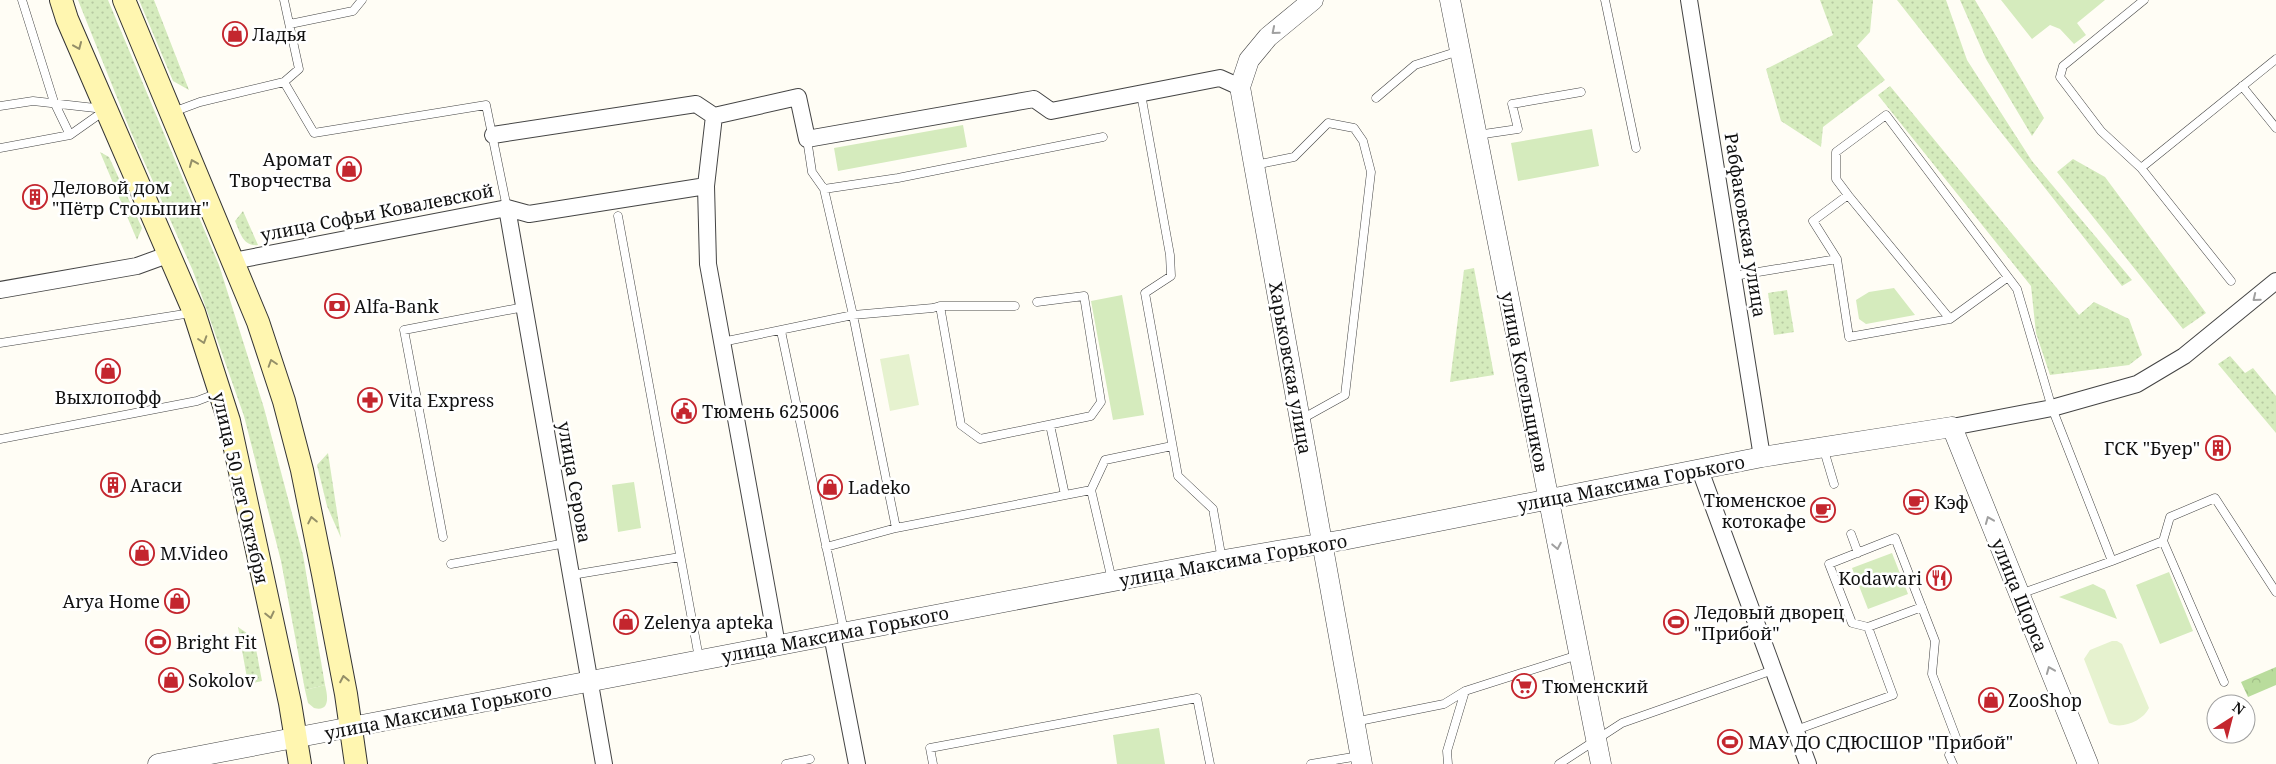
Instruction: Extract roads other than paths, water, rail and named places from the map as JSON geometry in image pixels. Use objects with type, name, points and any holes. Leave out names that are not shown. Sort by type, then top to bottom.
[{"type":"main road","name":"улица 50 лет Октября","points":[[61,0],[67,19],[194,312],[220,392],[229,421],[300,764]]},
{"type":"main road","points":[[124,0],[258,322],[284,401],[302,470],[346,694],[356,764]]},
{"type":"street","name":"Харьковская улица","points":[[1313,0],[1261,45],[1249,60],[1240,87],[1361,760]]},
{"type":"street","name":"улица Котельщиков","points":[[1450,0],[1542,462],[1547,498],[1578,656],[1601,764]]},
{"type":"street","name":"Рабфаковская улица","points":[[1689,0],[1762,457]]},
{"type":"street","points":[[492,135],[696,104],[714,116],[798,97],[807,139],[1034,99],[1050,111],[1220,78],[1240,87]]},
{"type":"street","points":[[714,116],[706,186],[708,264],[777,646]]},
{"type":"street","name":"улица Софьи Ковалевской","points":[[233,261],[507,208],[529,214],[706,186]]},
{"type":"street","name":"улица Серова","points":[[507,208],[604,764]]},
{"type":"street","points":[[0,290],[136,266],[170,254]]},
{"type":"street","name":"улица Максима Горького","points":[[158,764],[1222,561],[1322,544],[1762,457],[2052,408],[2137,384],[2184,356],[2276,281]]},
{"type":"street","name":"улица Щорса","points":[[1952,426],[2088,764]]},
{"type":"street","points":[[1700,470],[1808,764]]},
{"type":"street","points":[[838,634],[857,764]]},
{"type":"lane","points":[[22,0],[54,102],[70,136]]},
{"type":"lane","points":[[172,112],[200,102],[284,82],[299,69],[284,0]]},
{"type":"lane","points":[[290,24],[354,11],[362,0]]},
{"type":"lane","points":[[1605,0],[1636,148]]},
{"type":"lane","points":[[2144,0],[2063,66],[2060,77],[2101,131],[2141,168],[2231,281]]},
{"type":"lane","points":[[1376,98],[1415,65],[1461,50]]},
{"type":"lane","points":[[2141,168],[2276,59]]},
{"type":"lane","points":[[284,82],[314,133],[486,104],[507,208]]},
{"type":"lane","points":[[2242,86],[2276,128]]},
{"type":"lane","points":[[1477,135],[1518,129],[1512,104],[1581,92]]},
{"type":"lane","points":[[1141,94],[1170,255],[1171,276],[1145,293],[1178,476],[1213,509],[1222,561]]},
{"type":"lane","points":[[0,106],[33,101],[54,102],[106,110]]},
{"type":"lane","points":[[0,148],[70,136],[106,110]]},
{"type":"lane","points":[[1950,319],[1836,179],[1836,152],[1886,115],[2017,289],[2052,408],[2112,560]]},
{"type":"lane","points":[[1254,165],[1294,157],[1328,123],[1354,128],[1363,141],[1371,172],[1345,396],[1300,420]]},
{"type":"lane","points":[[824,189],[898,178],[1104,137]]},
{"type":"lane","points":[[807,139],[812,172],[824,189],[853,315],[896,528]]},
{"type":"lane","points":[[1848,195],[1813,221],[1837,259],[1849,337],[1950,319],[2008,277]]},
{"type":"lane","points":[[618,216],[700,660]]},
{"type":"lane","points":[[1734,276],[1837,259]]},
{"type":"lane","points":[[940,306],[961,425],[980,439],[1091,416],[1101,402],[1084,296],[1037,302]]},
{"type":"lane","points":[[722,342],[853,315],[940,306],[1015,306]]},
{"type":"lane","points":[[443,537],[404,330],[524,307]]},
{"type":"lane","points":[[0,343],[194,312]]},
{"type":"lane","points":[[781,331],[826,546],[838,634]]},
{"type":"lane","points":[[0,439],[197,401],[220,392]]},
{"type":"lane","points":[[1050,425],[1065,495]]},
{"type":"lane","points":[[1113,582],[1092,490],[1105,460],[1172,446]]},
{"type":"lane","points":[[1823,447],[1834,484]]},
{"type":"lane","points":[[826,546],[896,528],[1092,490]]},
{"type":"lane","points":[[2224,682],[2163,542],[2170,517],[2216,498],[2276,592]]},
{"type":"lane","points":[[1851,534],[1858,553]]},
{"type":"lane","points":[[1922,607],[1868,627],[1852,622],[1828,564],[1895,538],[1922,607],[1935,641],[1932,674],[1957,740],[1949,755],[1953,764]]},
{"type":"lane","points":[[2019,594],[2163,542]]},
{"type":"lane","points":[[452,564],[566,543]]},
{"type":"lane","points":[[572,575],[680,557]]},
{"type":"lane","points":[[1796,730],[1893,695],[1868,627]]},
{"type":"lane","points":[[1354,722],[1444,704],[1465,691],[1578,656]]},
{"type":"lane","points":[[1559,764],[1596,738],[1622,723],[1774,670]]},
{"type":"lane","points":[[1448,764],[1447,751],[1465,691]]},
{"type":"lane","points":[[933,764],[930,748],[1197,698],[1210,764]]},
{"type":"lane","points":[[786,764],[810,759]]},
{"type":"lane","points":[[1311,764],[1361,760]]},
{"type":"place","name":"Ладья","points":[[235,34]]},
{"type":"place","name":"Аромат Творчества","points":[[349,169]]},
{"type":"place","name":"Деловой дом \"Пётр Столыпин\"","points":[[35,197]]},
{"type":"place","name":"Alfa-Bank","points":[[337,306]]},
{"type":"place","name":"Выхлопофф","points":[[108,371]]},
{"type":"place","name":"Vita Express","points":[[370,400]]},
{"type":"place","name":"Тюмень 625006","points":[[684,411]]},
{"type":"place","name":"ГСК \"Буер\"","points":[[2218,448]]},
{"type":"place","name":"Агаси","points":[[113,485]]},
{"type":"place","name":"Ladeko","points":[[830,487]]},
{"type":"place","name":"Кэф","points":[[1916,502]]},
{"type":"place","name":"Тюменское котокафе","points":[[1823,510]]},
{"type":"place","name":"M.Video","points":[[142,553]]},
{"type":"place","name":"Kodawari","points":[[1939,578]]},
{"type":"place","name":"Arya Home","points":[[177,601]]},
{"type":"place","name":"Zelenya apteka","points":[[626,622]]},
{"type":"place","name":"Ледовый дворец \"Прибой\"","points":[[1676,622]]},
{"type":"place","name":"Bright Fit","points":[[158,642]]},
{"type":"place","name":"Sokolov","points":[[171,680]]},
{"type":"place","name":"Тюменский","points":[[1524,686]]},
{"type":"place","name":"ZooShop","points":[[1991,700]]},
{"type":"place","name":"МАУ ДО СДЮСШОР \"Прибой\"","points":[[1730,742]]}]
